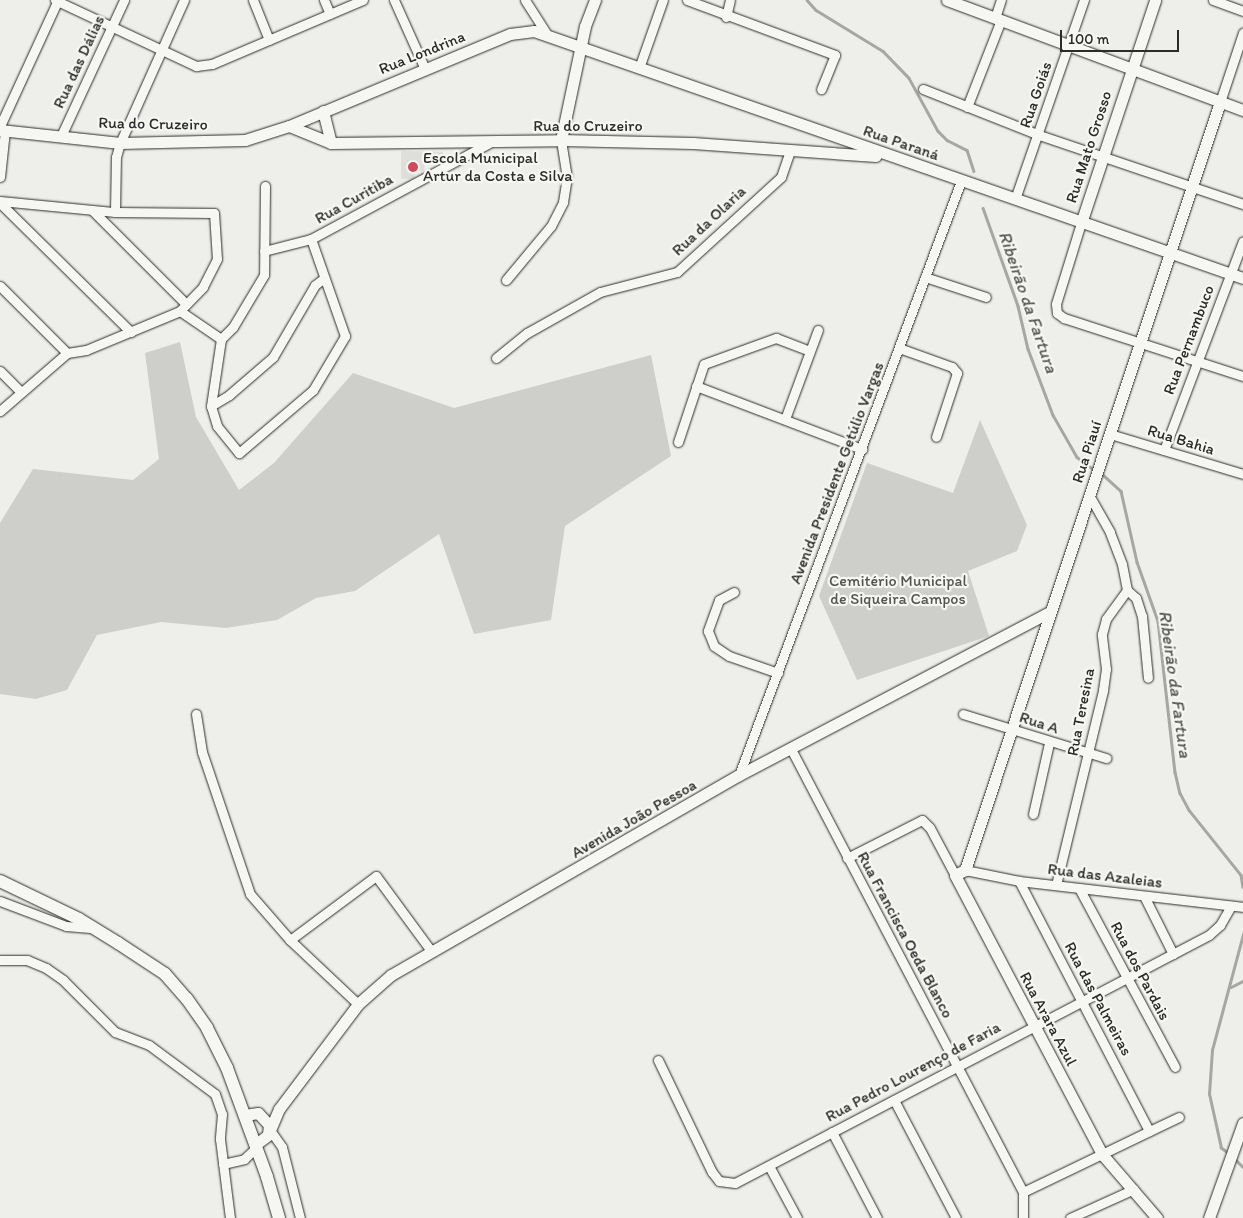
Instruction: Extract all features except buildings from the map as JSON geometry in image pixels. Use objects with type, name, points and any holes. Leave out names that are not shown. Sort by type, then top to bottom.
[{"type":"main road","points":[[0,882],[80,919],[90,928],[165,974],[187,999],[207,1028],[252,1114],[256,1146],[279,1218]]},
{"type":"street","points":[[0,177],[2,129],[57,0],[196,66],[212,64],[363,0]]},
{"type":"street","name":"Rua das Dálias","points":[[61,136],[124,0]]},
{"type":"street","points":[[115,212],[116,157],[120,143],[184,0]]},
{"type":"street","points":[[252,0],[270,40]]},
{"type":"street","points":[[324,0],[330,14]]},
{"type":"street","points":[[394,0],[426,69]]},
{"type":"street","points":[[525,0],[548,36]]},
{"type":"street","points":[[506,280],[551,226],[563,202],[567,178],[561,140],[580,48],[595,0]]},
{"type":"street","points":[[639,68],[663,0]]},
{"type":"street","points":[[687,0],[726,17],[835,55],[821,89]]},
{"type":"street","points":[[726,17],[730,0]]},
{"type":"street","points":[[947,0],[1243,110]]},
{"type":"street","points":[[967,108],[998,19],[1001,0]]},
{"type":"street","name":"Rua Goiás","points":[[1015,199],[1039,135],[1084,0]]},
{"type":"street","name":"Rua Mato Grosso","points":[[1137,343],[1064,318],[1057,313],[1056,304],[1102,155],[1155,0]]},
{"type":"street","points":[[1213,0],[1243,11]]},
{"type":"street","name":"Rua Londrina","points":[[245,140],[289,126],[510,34],[534,31]]},
{"type":"street","name":"Rua Paraná","points":[[534,31],[888,157],[1243,278]]},
{"type":"street","name":"Rua Piauí","points":[[960,873],[1011,730],[1110,434],[1137,343],[1243,33]]},
{"type":"street","points":[[924,89],[967,108],[1039,135],[1243,204]]},
{"type":"street","points":[[323,111],[331,143]]},
{"type":"street","name":"Rua do Cruzeiro","points":[[289,126],[331,143],[490,143],[561,140],[693,143],[815,154],[888,157]]},
{"type":"street","name":"Rua do Cruzeiro","points":[[2,129],[120,143],[245,140]]},
{"type":"street","points":[[815,154],[818,131]]},
{"type":"street","name":"Rua Curitiba","points":[[264,251],[311,240],[490,143]]},
{"type":"street","name":"Rua da Olaria","points":[[496,358],[527,333],[600,292],[676,272],[781,177],[790,151]]},
{"type":"street","name":"Avenida Presidente Getúlio Vargas","points":[[739,776],[961,181]]},
{"type":"street","points":[[265,186],[264,275],[233,327],[221,338],[211,406],[217,426],[239,453],[313,390],[345,336],[323,279],[311,240]]},
{"type":"street","points":[[0,202],[115,212],[214,213],[217,259],[203,286],[183,307],[131,332],[86,350],[67,353],[0,411]]},
{"type":"street","points":[[0,202],[131,332]]},
{"type":"street","points":[[92,210],[183,307],[221,338]]},
{"type":"street","name":"Rua Pernambuco","points":[[1164,450],[1196,361],[1232,274],[1243,241]]},
{"type":"street","points":[[926,277],[986,297]]},
{"type":"street","points":[[211,406],[229,395],[273,358],[315,285],[323,279]]},
{"type":"street","points":[[0,286],[67,353]]},
{"type":"street","points":[[784,419],[818,330]]},
{"type":"street","points":[[678,442],[704,364],[776,338],[810,350]]},
{"type":"street","points":[[1137,343],[1243,376]]},
{"type":"street","points":[[900,348],[952,367],[956,373],[936,438]]},
{"type":"street","points":[[0,370],[21,392]]},
{"type":"street","points":[[696,386],[862,449]]},
{"type":"street","name":"Rua Bahia","points":[[1110,434],[1243,474]]},
{"type":"street","points":[[1089,495],[1110,532],[1122,564],[1127,590],[1136,598],[1142,616],[1148,678]]},
{"type":"street","name":"Rua Teresina","points":[[1056,885],[1106,669],[1102,634],[1106,619],[1127,590]]},
{"type":"street","points":[[734,592],[719,600],[708,631],[714,646],[729,656],[778,673]]},
{"type":"street","name":"Avenida João Pessoa","points":[[223,1164],[244,1159],[264,1140],[279,1109],[358,1004],[391,975],[739,776],[1049,612]]},
{"type":"street","points":[[196,714],[202,752],[250,894],[290,940],[358,1004]]},
{"type":"street","name":"Rua A","points":[[963,714],[1049,743],[1106,758]]},
{"type":"street","points":[[1033,814],[1049,743]]},
{"type":"street","name":"Rua Francisca Oeda Blanco","points":[[791,749],[1023,1192],[1024,1218]]},
{"type":"street","name":"Rua Arara Azul","points":[[847,858],[918,820],[927,823],[960,873],[1033,1026],[1102,1154],[1157,1218]]},
{"type":"street","name":"Rua das Azaleias","points":[[960,873],[1237,907]]},
{"type":"street","points":[[290,940],[376,876],[431,952]]},
{"type":"street","name":"Rua das Palmeiras","points":[[1019,881],[1150,1131]]},
{"type":"street","name":"Rua dos Pardais","points":[[1079,888],[1174,1067]]},
{"type":"street","points":[[1144,896],[1173,954]]},
{"type":"street","points":[[0,901],[66,926],[90,928]]},
{"type":"street","name":"Rua Pedro Lourenço de Faria","points":[[658,1060],[719,1181],[735,1183],[1209,935],[1237,907]]},
{"type":"street","points":[[0,960],[27,960],[46,968],[63,980],[115,1032],[149,1045],[215,1094],[222,1114],[223,1164],[230,1218]]},
{"type":"street","points":[[894,1100],[956,1218]]},
{"type":"street","points":[[252,1114],[279,1109]]},
{"type":"street","points":[[252,1114],[267,1120],[270,1130],[282,1147],[300,1218]]},
{"type":"street","points":[[1023,1192],[1179,1117]]},
{"type":"street","points":[[1208,1218],[1243,1123]]},
{"type":"street","points":[[832,1132],[877,1218]]},
{"type":"street","points":[[769,1166],[797,1218]]},
{"type":"street","points":[[1070,1218],[1134,1189]]},
{"type":"shaded area","name":"Escola Municipal Artur da Costa e Silva","points":[[401,151],[443,152],[443,163],[425,163],[424,171],[415,171],[414,179],[401,179]]},
{"type":"green space","points":[[180,342],[196,417],[239,490],[274,463],[353,373],[454,408],[651,355],[671,456],[565,526],[551,620],[474,634],[439,534],[355,591],[316,598],[277,620],[226,628],[161,622],[97,635],[67,690],[36,699],[0,694],[0,523],[33,469],[133,480],[159,459],[145,353]]},
{"type":"green space","name":"Cemitério Municipal de Siqueira Campos","points":[[980,420],[1027,525],[1017,551],[968,571],[989,636],[857,680],[819,596],[867,463],[953,493]]},
{"type":"waterway","name":"Ribeirão da Fartura","points":[[807,0],[816,10],[883,51],[909,78],[938,131],[947,140],[967,150],[974,171]]},
{"type":"waterway","name":"Ribeirão da Fartura","points":[[983,208],[1018,306],[1028,349],[1053,415],[1077,457],[1094,470]]},
{"type":"waterway","name":"Ribeirão da Fartura","points":[[1101,473],[1121,491],[1137,562],[1158,621],[1175,772],[1180,793],[1189,810],[1241,875],[1243,887]]},
{"type":"waterway","points":[[1229,1154],[1221,1148],[1209,1094],[1212,1050],[1243,934]]},
{"type":"waterway","points":[[1231,987],[1243,981]]},
{"type":"waterway","points":[[1235,1159],[1243,1167]]},
{"type":"place","name":"Escola Municipal Artur da Costa e Silva","points":[[413,167]]}]
